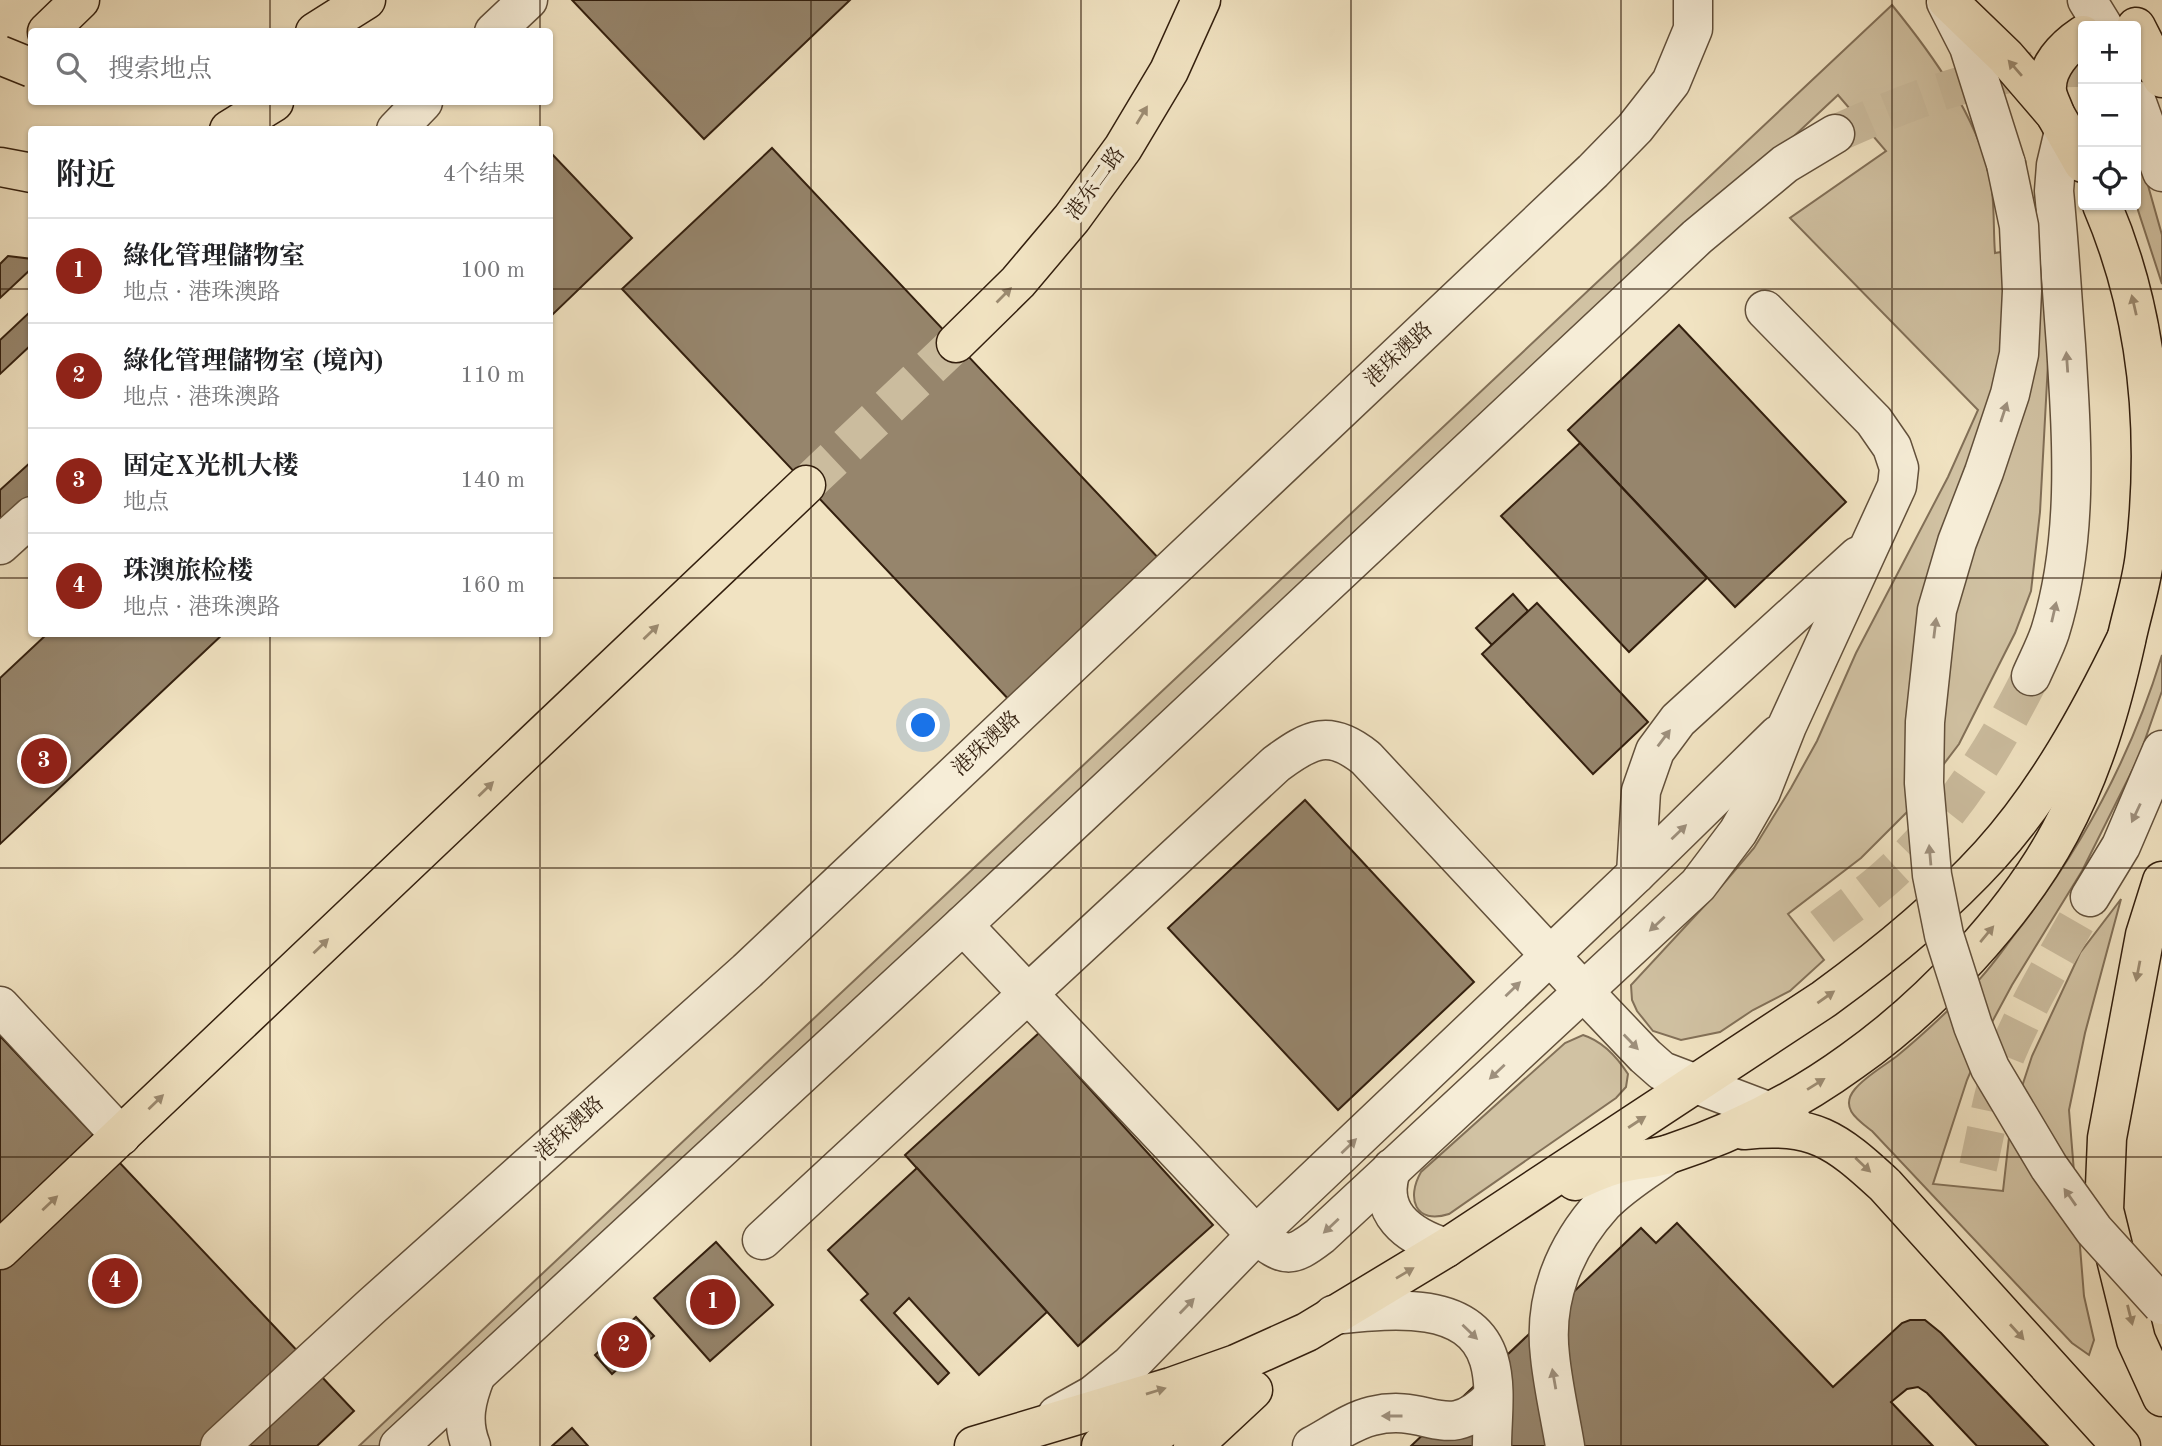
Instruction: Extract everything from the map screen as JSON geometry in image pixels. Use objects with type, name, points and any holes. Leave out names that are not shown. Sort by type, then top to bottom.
[{"type":"main road","points":[[51,28],[80,0]]},
{"type":"main road","points":[[321,28],[366,0]]},
{"type":"main road","points":[[357,28],[384,0]]},
{"type":"main road","name":"港东二路","points":[[956,343],[1018,282],[1072,218],[1123,148],[1169,71],[1201,0]]},
{"type":"main road","points":[[1946,0],[2006,57],[2067,136]]},
{"type":"main road","points":[[2119,0],[2125,21]]},
{"type":"main road","points":[[2067,136],[2047,91],[2055,61],[2070,43],[2078,38]]},
{"type":"main road","points":[[2141,48],[2162,78]]},
{"type":"main road","points":[[0,77],[28,51]]},
{"type":"main road","points":[[0,55],[28,66]]},
{"type":"main road","points":[[235,126],[269,105]]},
{"type":"main road","points":[[0,167],[28,172]]},
{"type":"main road","points":[[1479,1226],[1597,1171],[1667,1155],[1732,1132],[1852,1062],[1892,1030],[1959,967],[2019,895],[2059,834],[2090,771],[2112,706],[2145,557],[2151,484],[2151,413],[2141,333],[2129,285],[2104,210]]},
{"type":"main road","points":[[0,1250],[806,485]]},
{"type":"main road","points":[[1138,1446],[1320,1324],[1446,1248],[1824,999],[1882,956],[1938,908],[1990,855],[2032,802],[2095,703],[2126,639]]},
{"type":"main road","points":[[2162,881],[2145,936],[2107,1138],[2104,1210],[2136,1340],[2162,1397]]},
{"type":"main road","points":[[1732,1132],[1773,1127],[1798,1129],[1823,1138],[1852,1155],[1885,1185],[2120,1446]]},
{"type":"main road","points":[[983,1443],[1171,1387],[1236,1364],[1320,1324]]},
{"type":"main road","points":[[1193,1446],[1320,1324]]},
{"type":"main road","points":[[1101,1446],[1201,1402]]},
{"type":"street","points":[[498,28],[528,0]]},
{"type":"street","name":"港珠澳路","points":[[220,1446],[372,1306],[747,971],[1593,171],[1635,128],[1671,82],[1693,29],[1693,0]]},
{"type":"street","points":[[1946,0],[1969,47],[2006,164],[2019,226],[2022,291],[2019,354],[2010,394],[1957,542],[1937,610],[1925,722],[1924,783],[1932,875],[1944,935],[1973,1026],[1990,1068],[2049,1167],[2094,1230],[2162,1305]]},
{"type":"street","points":[[2087,0],[2117,21]]},
{"type":"street","points":[[400,126],[420,105]]},
{"type":"street","points":[[2141,114],[2162,172]]},
{"type":"street","points":[[399,1446],[963,925],[1697,237],[1785,164],[1835,134]]},
{"type":"street","points":[[2031,676],[2050,633],[2062,582],[2072,486],[2072,436],[2054,191],[2056,165],[2067,136]]},
{"type":"street","points":[[963,925],[1256,1235],[1278,1251],[1290,1253],[1321,1236],[1698,885],[1738,832],[1761,792],[1787,726],[1897,486],[1899,467],[1892,447],[1874,421],[1765,310]]},
{"type":"street","points":[[0,545],[28,520]]},
{"type":"street","points":[[1636,874],[1641,791],[1655,751],[1678,720],[1870,545]]},
{"type":"street","points":[[983,1443],[1043,1422],[1093,1395],[1130,1365],[1256,1235],[1636,874],[1787,726]]},
{"type":"street","points":[[762,1240],[1276,764],[1303,745],[1328,738],[1350,745],[1366,758],[1549,955],[1662,1071],[1770,1112],[1823,1138]]},
{"type":"street","points":[[2091,897],[2142,801],[2162,750]]},
{"type":"street","points":[[0,1006],[121,1136]]},
{"type":"street","points":[[1565,1446],[1549,1353],[1550,1311],[1558,1274],[1569,1248],[1604,1203],[1667,1155]]},
{"type":"street","points":[[1392,1168],[1386,1183],[1387,1196],[1397,1219],[1420,1238],[1446,1248]]},
{"type":"street","points":[[1320,1324],[1392,1310],[1420,1311],[1464,1324],[1478,1340],[1489,1360],[1493,1397],[1492,1446]]},
{"type":"street","points":[[471,1446],[466,1434],[464,1414],[476,1375]]},
{"type":"street","points":[[1312,1446],[1371,1416],[1395,1414],[1417,1418],[1439,1428],[1451,1430],[1464,1427],[1493,1397]]},
{"type":"shaded area","points":[[1892,5],[1951,86],[1974,131],[1992,186],[1995,253],[2046,244],[2048,363],[2040,512],[2031,591],[2015,633],[1959,744],[1909,810],[1861,858],[1788,914],[1824,960],[1790,991],[1753,1010],[1720,1032],[1681,1040],[1653,1031],[1632,1000],[1631,985],[1754,848],[1791,788],[1817,741],[1856,653],[1948,477],[1978,410],[1790,218],[1886,151],[1838,95],[395,1446],[359,1446]]},
{"type":"shaded area","points":[[2141,161],[2162,235],[2162,284],[2138,210],[2141,210]]},
{"type":"shaded area","points":[[2162,655],[2162,691],[2139,757],[2082,871],[1991,1024],[1967,1080],[1933,1184],[2003,1191],[2011,1120],[2032,1056],[2080,953],[2121,899],[2085,1033],[2069,1110],[2084,1296],[2094,1340],[2089,1355],[2072,1343],[1872,1131],[1856,1118],[1849,1102],[1859,1084],[1917,1039],[1980,978],[2039,902],[2102,801],[2135,730]]},
{"type":"shaded area","points":[[1583,1035],[1609,1050],[1628,1074],[1626,1087],[1616,1098],[1449,1214],[1428,1216],[1421,1212],[1414,1200],[1414,1191],[1421,1172],[1565,1043]]},
{"type":"building","points":[[572,0],[850,0],[704,139]]},
{"type":"building","points":[[772,148],[1163,563],[1013,704],[622,289]]},
{"type":"building","points":[[553,155],[632,238],[553,314]]},
{"type":"building","points":[[8,256],[28,258],[28,272],[0,298],[0,264]]},
{"type":"building","points":[[28,314],[28,348],[0,374],[0,340]]},
{"type":"building","points":[[1679,325],[1846,502],[1735,607],[1568,430]]},
{"type":"building","points":[[1580,443],[1707,578],[1629,652],[1501,516]]},
{"type":"building","points":[[28,465],[28,498],[0,523],[0,490]]},
{"type":"building","points":[[1513,594],[1528,611],[1492,645],[1476,628]]},
{"type":"building","points":[[1537,603],[1648,722],[1593,774],[1482,654]]},
{"type":"building","points":[[44,637],[220,637],[0,844],[0,678]]},
{"type":"building","points":[[1305,800],[1474,982],[1338,1110],[1168,928]]},
{"type":"building","points":[[1039,1033],[1213,1225],[1078,1346],[905,1155]]},
{"type":"building","points":[[0,1036],[354,1411],[317,1446],[0,1446]]},
{"type":"building","points":[[917,1168],[1047,1312],[979,1375],[909,1298],[894,1313],[949,1373],[938,1384],[861,1300],[868,1294],[828,1250]]},
{"type":"building","points":[[1677,1223],[1833,1387],[1902,1323],[1925,1320],[1941,1333],[2048,1446],[1977,1446],[1927,1393],[1918,1387],[1907,1389],[1891,1402],[1933,1446],[1411,1446],[1641,1228],[1656,1243]]},
{"type":"building","points":[[716,1242],[773,1305],[710,1361],[654,1298]]},
{"type":"building","points":[[636,1317],[654,1336],[612,1374],[595,1355]]},
{"type":"building","points":[[572,1428],[588,1446],[552,1446]]},
{"type":"tunnel","points":[[1835,134],[1956,87],[2019,73],[2078,68]]},
{"type":"tunnel","points":[[806,485],[956,343]]},
{"type":"tunnel","points":[[1822,927],[1885,879],[1934,828],[1987,755],[2031,676]]},
{"type":"tunnel","points":[[1978,1167],[1994,1095],[2007,1053],[2036,993],[2090,897]]},
{"type":"place","name":"固定X光机大楼","points":[[44,761]]},
{"type":"place","name":"珠澳旅检楼","points":[[115,1281]]},
{"type":"place","name":"綠化管理儲物室","points":[[713,1302]]},
{"type":"place","name":"綠化管理儲物室 (境內)","points":[[624,1345]]}]
